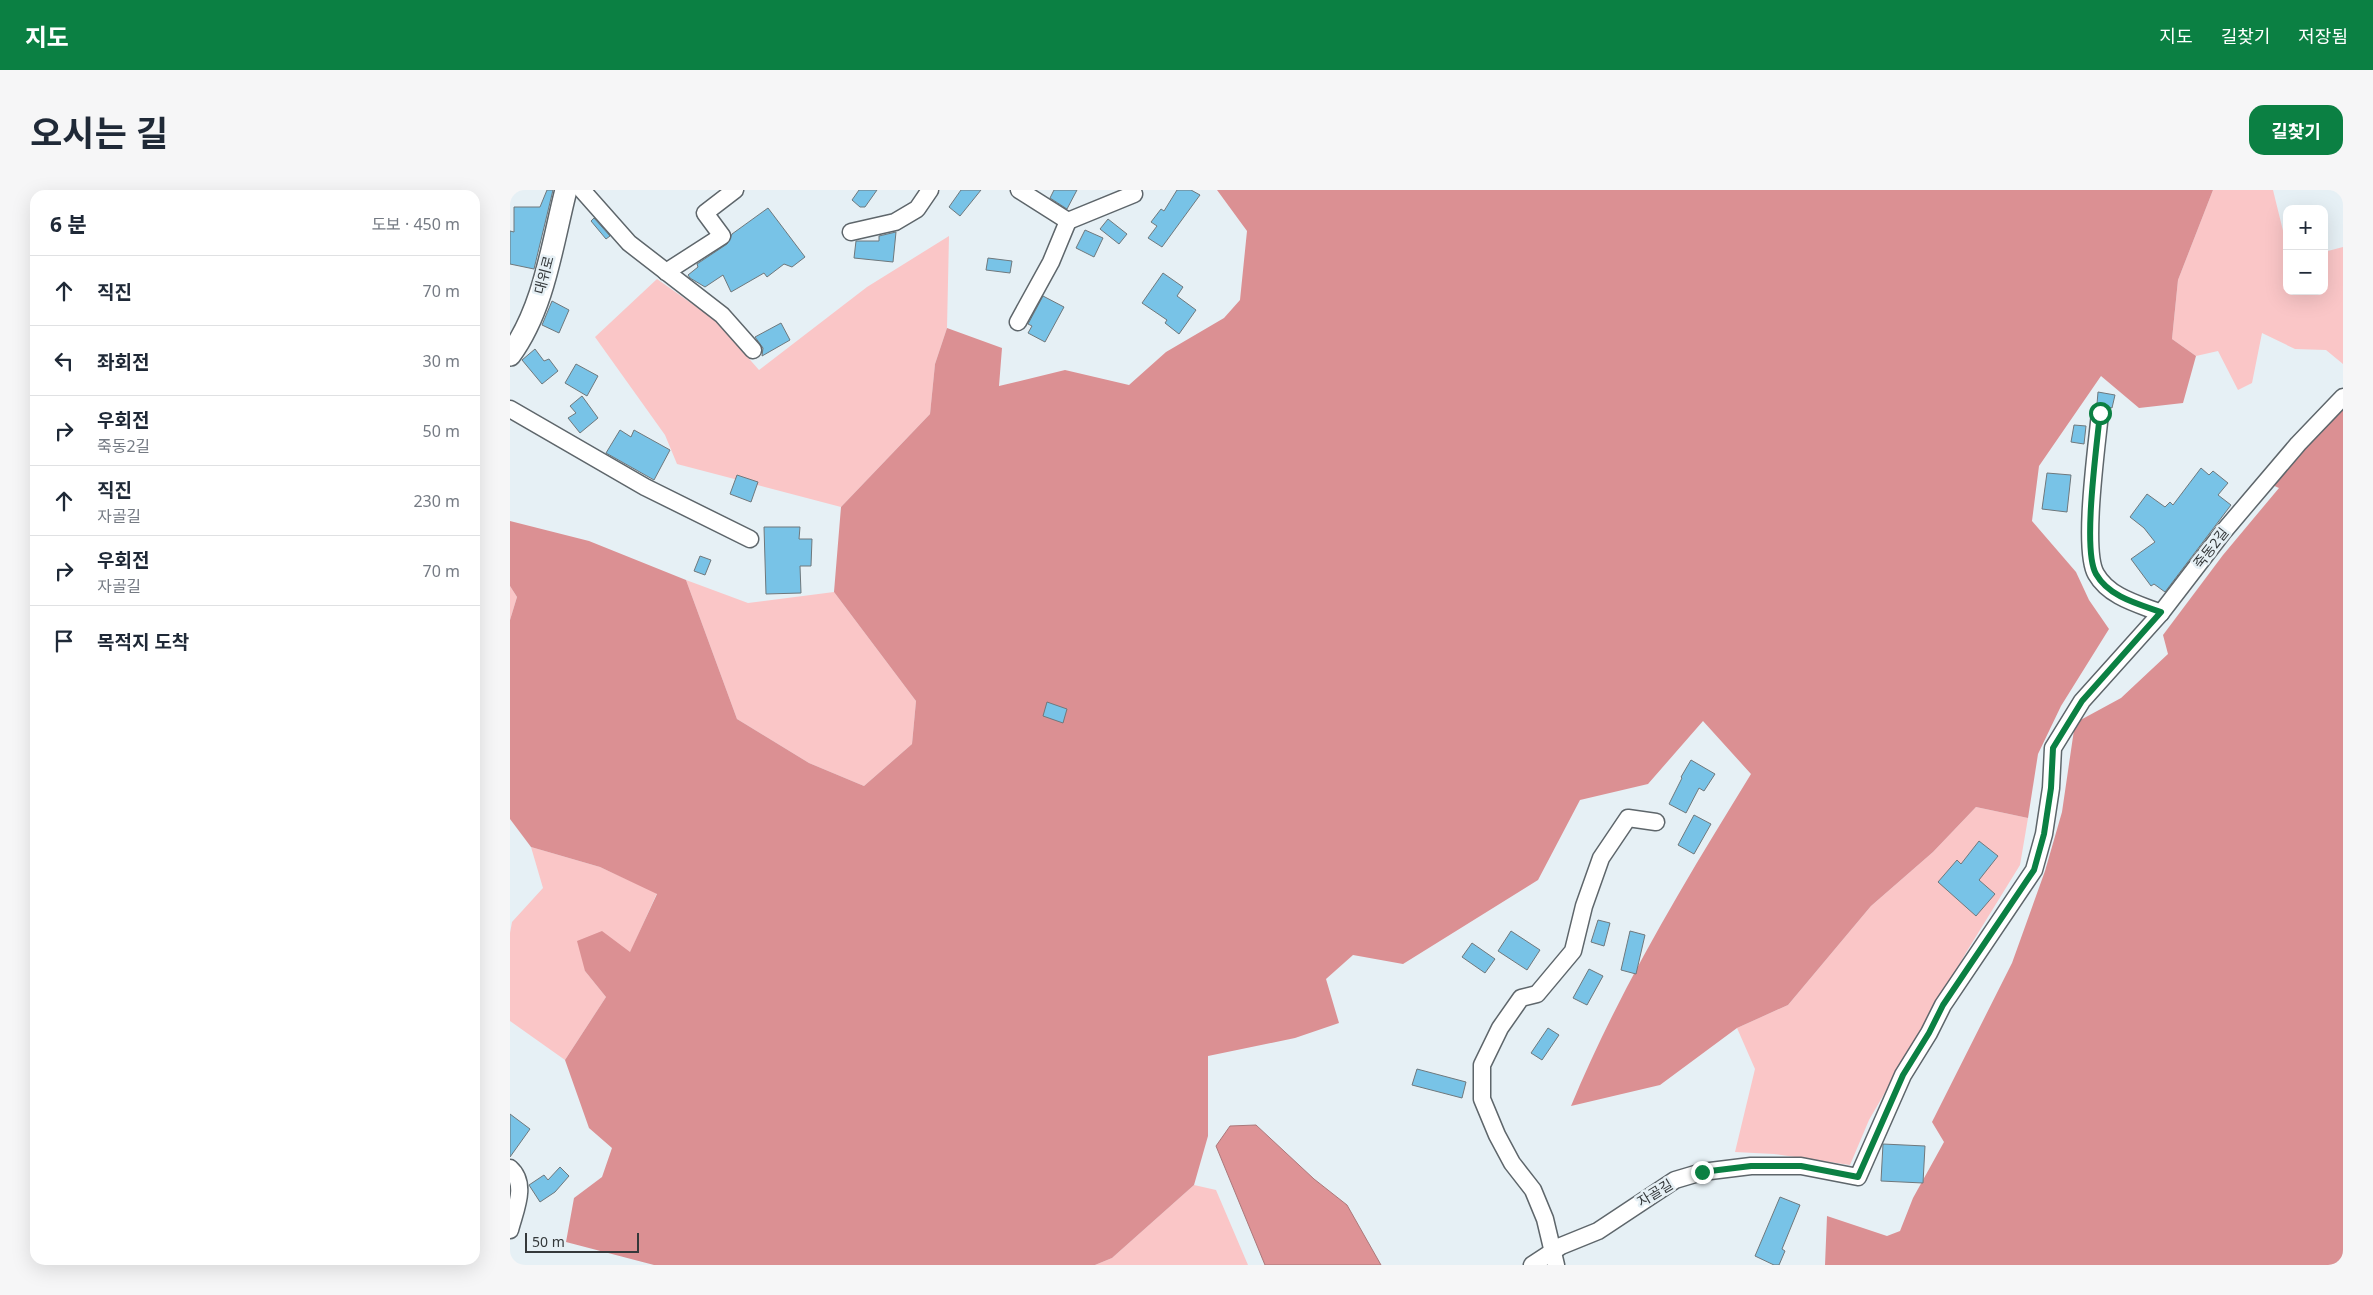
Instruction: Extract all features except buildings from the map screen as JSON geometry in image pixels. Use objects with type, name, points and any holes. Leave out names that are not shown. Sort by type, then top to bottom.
[{"type":"main road","name":"대위로","points":[[510,355],[522,339],[539,293],[566,190]]},
{"type":"street","points":[[582,190],[629,243],[722,315],[753,350]]},
{"type":"street","points":[[851,232],[895,222],[917,209],[930,190]]},
{"type":"street","points":[[1019,190],[1068,221]]},
{"type":"street","points":[[666,272],[722,236],[705,213],[730,191]]},
{"type":"street","points":[[1018,322],[1051,262],[1068,221],[1134,194]]},
{"type":"street","name":"죽동2길","points":[[2082,701],[2161,612],[2224,531],[2298,444],[2343,397]]},
{"type":"street","points":[[510,409],[645,487],[750,540]]},
{"type":"street","points":[[2100,413],[2089,542],[2096,574],[2117,596],[2161,612]]},
{"type":"street","name":"자골길","points":[[1532,1265],[1555,1259],[1561,1246],[1598,1231],[1675,1180],[1702,1172],[1751,1166],[1801,1166],[1858,1177],[1903,1075],[1929,1033],[1943,1005],[2034,870],[2044,834],[2051,788],[2053,748],[2082,701]]},
{"type":"street","points":[[1555,1259],[1545,1219],[1533,1190],[1508,1156],[1482,1099],[1482,1066],[1500,1028],[1521,998],[1537,994],[1573,950],[1584,906],[1601,858],[1628,818],[1656,822]]},
{"type":"street","points":[[510,1168],[516,1173],[520,1188],[510,1230]]},
{"type":"shaded area","points":[[1217,190],[2213,190],[2178,280],[2172,339],[2196,356],[2183,403],[2139,408],[2101,376],[2039,466],[2032,521],[2076,572],[2089,600],[2109,629],[2061,706],[2038,754],[2028,818],[1976,807],[1933,852],[1871,906],[1788,1005],[1737,1028],[1660,1085],[1571,1106],[1610,1020],[1654,937],[1751,774],[1703,721],[1648,784],[1580,800],[1538,880],[1403,964],[1353,955],[1326,979],[1339,1023],[1295,1038],[1208,1056],[1208,1136],[1194,1185],[1112,1258],[1095,1265],[654,1265],[566,1242],[574,1198],[602,1177],[612,1148],[589,1128],[565,1060],[606,997],[585,971],[577,941],[602,931],[630,952],[657,894],[600,867],[531,847],[510,819],[510,620],[517,597],[510,586],[510,521],[589,541],[686,580],[737,719],[809,763],[864,786],[912,744],[916,701],[834,592],[841,507],[930,414],[935,364],[947,328],[1002,348],[999,386],[1065,370],[1129,385],[1166,352],[1224,318],[1240,300],[1247,231]]},
{"type":"shaded area","points":[[2213,190],[2273,190],[2283,231],[2283,295],[2328,295],[2328,251],[2343,247],[2343,364],[2326,350],[2295,349],[2262,333],[2252,383],[2238,390],[2218,351],[2196,356],[2172,339],[2178,280]]},
{"type":"shaded area","points":[[949,236],[947,328],[935,364],[930,414],[841,507],[677,464],[665,435],[595,337],[657,279],[715,320],[759,370],[867,287]]},
{"type":"shaded area","points":[[2343,395],[2343,1265],[1825,1265],[1827,1216],[1887,1236],[1900,1231],[1913,1198],[1944,1142],[1932,1122],[2012,963],[2045,871],[2062,812],[2075,723],[2121,698],[2168,654],[2163,635],[2223,555],[2279,488],[2270,484]]},
{"type":"shaded area","points":[[686,580],[748,603],[834,592],[916,701],[912,744],[864,786],[809,763],[737,719]]},
{"type":"shaded area","points":[[510,586],[517,597],[510,620]]},
{"type":"shaded area","points":[[1976,807],[2028,818],[2020,865],[1967,951],[1869,1120],[1850,1165],[1774,1154],[1735,1152],[1755,1069],[1737,1028],[1788,1005],[1871,906],[1933,852]]},
{"type":"shaded area","points":[[531,847],[600,867],[657,893],[630,953],[585,971],[606,997],[565,1060],[510,1021],[510,933],[512,922],[543,888]]},
{"type":"shaded area","points":[[1256,1125],[1314,1179],[1347,1205],[1381,1265],[1265,1265],[1216,1146],[1230,1126]]},
{"type":"shaded area","points":[[1194,1185],[1216,1190],[1248,1265],[1095,1265],[1112,1258]]},
{"type":"route","points":[[1702,1172],[1751,1166],[1801,1166],[1858,1177],[1903,1075],[1929,1033],[1943,1005],[2034,870],[2044,834],[2051,788],[2053,748],[2082,701],[2161,612],[2117,596],[2096,574],[2089,542],[2100,413]]}]
